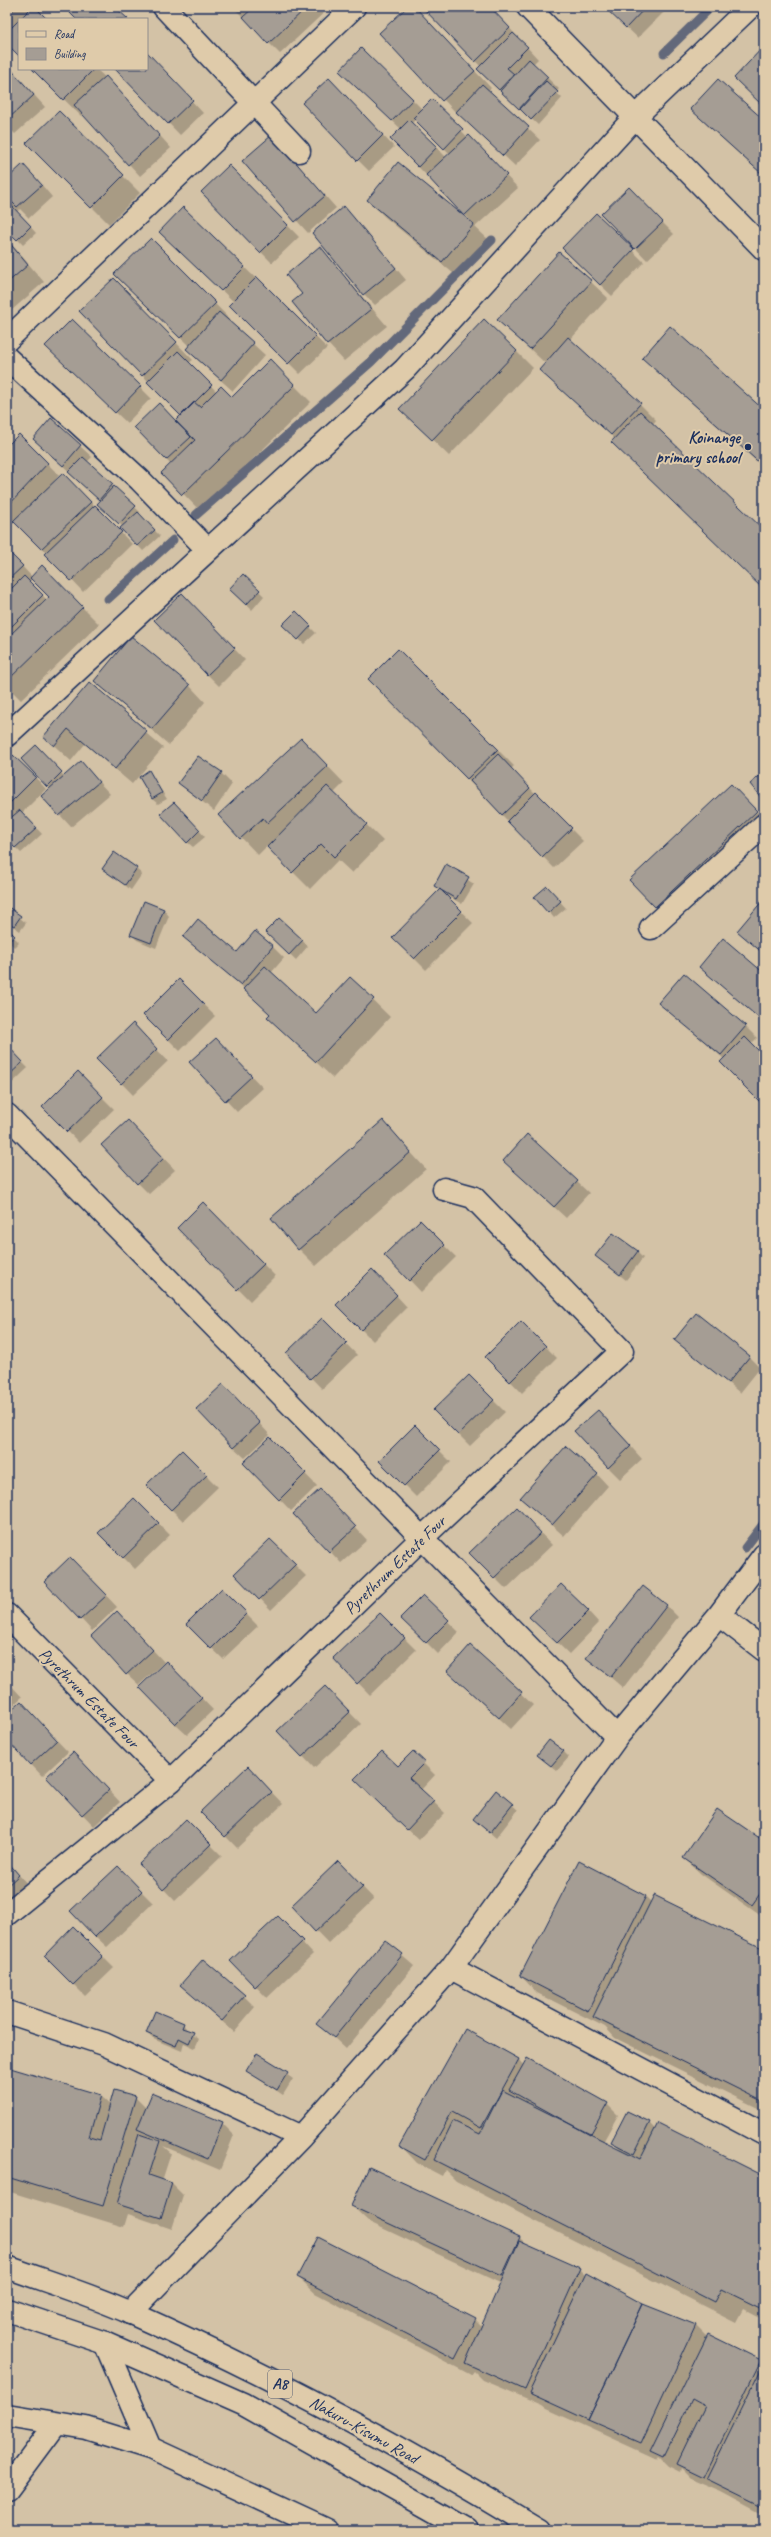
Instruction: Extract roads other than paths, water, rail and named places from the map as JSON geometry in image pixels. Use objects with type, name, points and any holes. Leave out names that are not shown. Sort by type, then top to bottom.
[{"type":"main road","points":[[164,7],[255,102],[299,151]]},
{"type":"main road","points":[[7,340],[354,7]]},
{"type":"main road","points":[[528,7],[636,116],[764,249]]},
{"type":"main road","points":[[7,735],[207,549],[405,369],[636,116],[750,7]]},
{"type":"main road","points":[[7,358],[140,480],[207,549]]},
{"type":"main road","points":[[651,928],[764,825]]},
{"type":"main road","points":[[7,1114],[423,1537],[617,1737]]},
{"type":"main road","name":"Pyrethrum Estate Four","points":[[7,1914],[171,1781],[423,1537],[622,1351],[474,1197],[444,1188]]},
{"type":"main road","points":[[130,2313],[301,2136],[451,1968],[617,1737],[719,1616],[764,1555]]},
{"type":"main road","name":"Pyrethrum Estate Four","points":[[7,1615],[171,1781]]},
{"type":"main road","points":[[719,1616],[764,1650]]},
{"type":"main road","points":[[451,1968],[764,2134]]},
{"type":"main road","points":[[7,2012],[104,2044],[301,2136]]},
{"type":"main road","name":"Nakuru-Kisumu Road","points":[[7,2267],[130,2313],[288,2388],[488,2499],[539,2530]]},
{"type":"main road","name":"A8","points":[[7,2310],[105,2343],[243,2404],[466,2530]]},
{"type":"main road","points":[[105,2343],[150,2448]]},
{"type":"main road","points":[[7,2415],[86,2428],[150,2448],[327,2530]]},
{"type":"main road","points":[[7,2490],[56,2424]]},
{"type":"waterway","points":[[664,53],[711,7]]},
{"type":"waterway","points":[[196,515],[371,362],[492,240]]},
{"type":"waterway","points":[[108,599],[173,540]]},
{"type":"waterway","points":[[745,1548],[764,1523]]},
{"type":"place","name":"Koinange primary school","points":[[748,447]]}]
